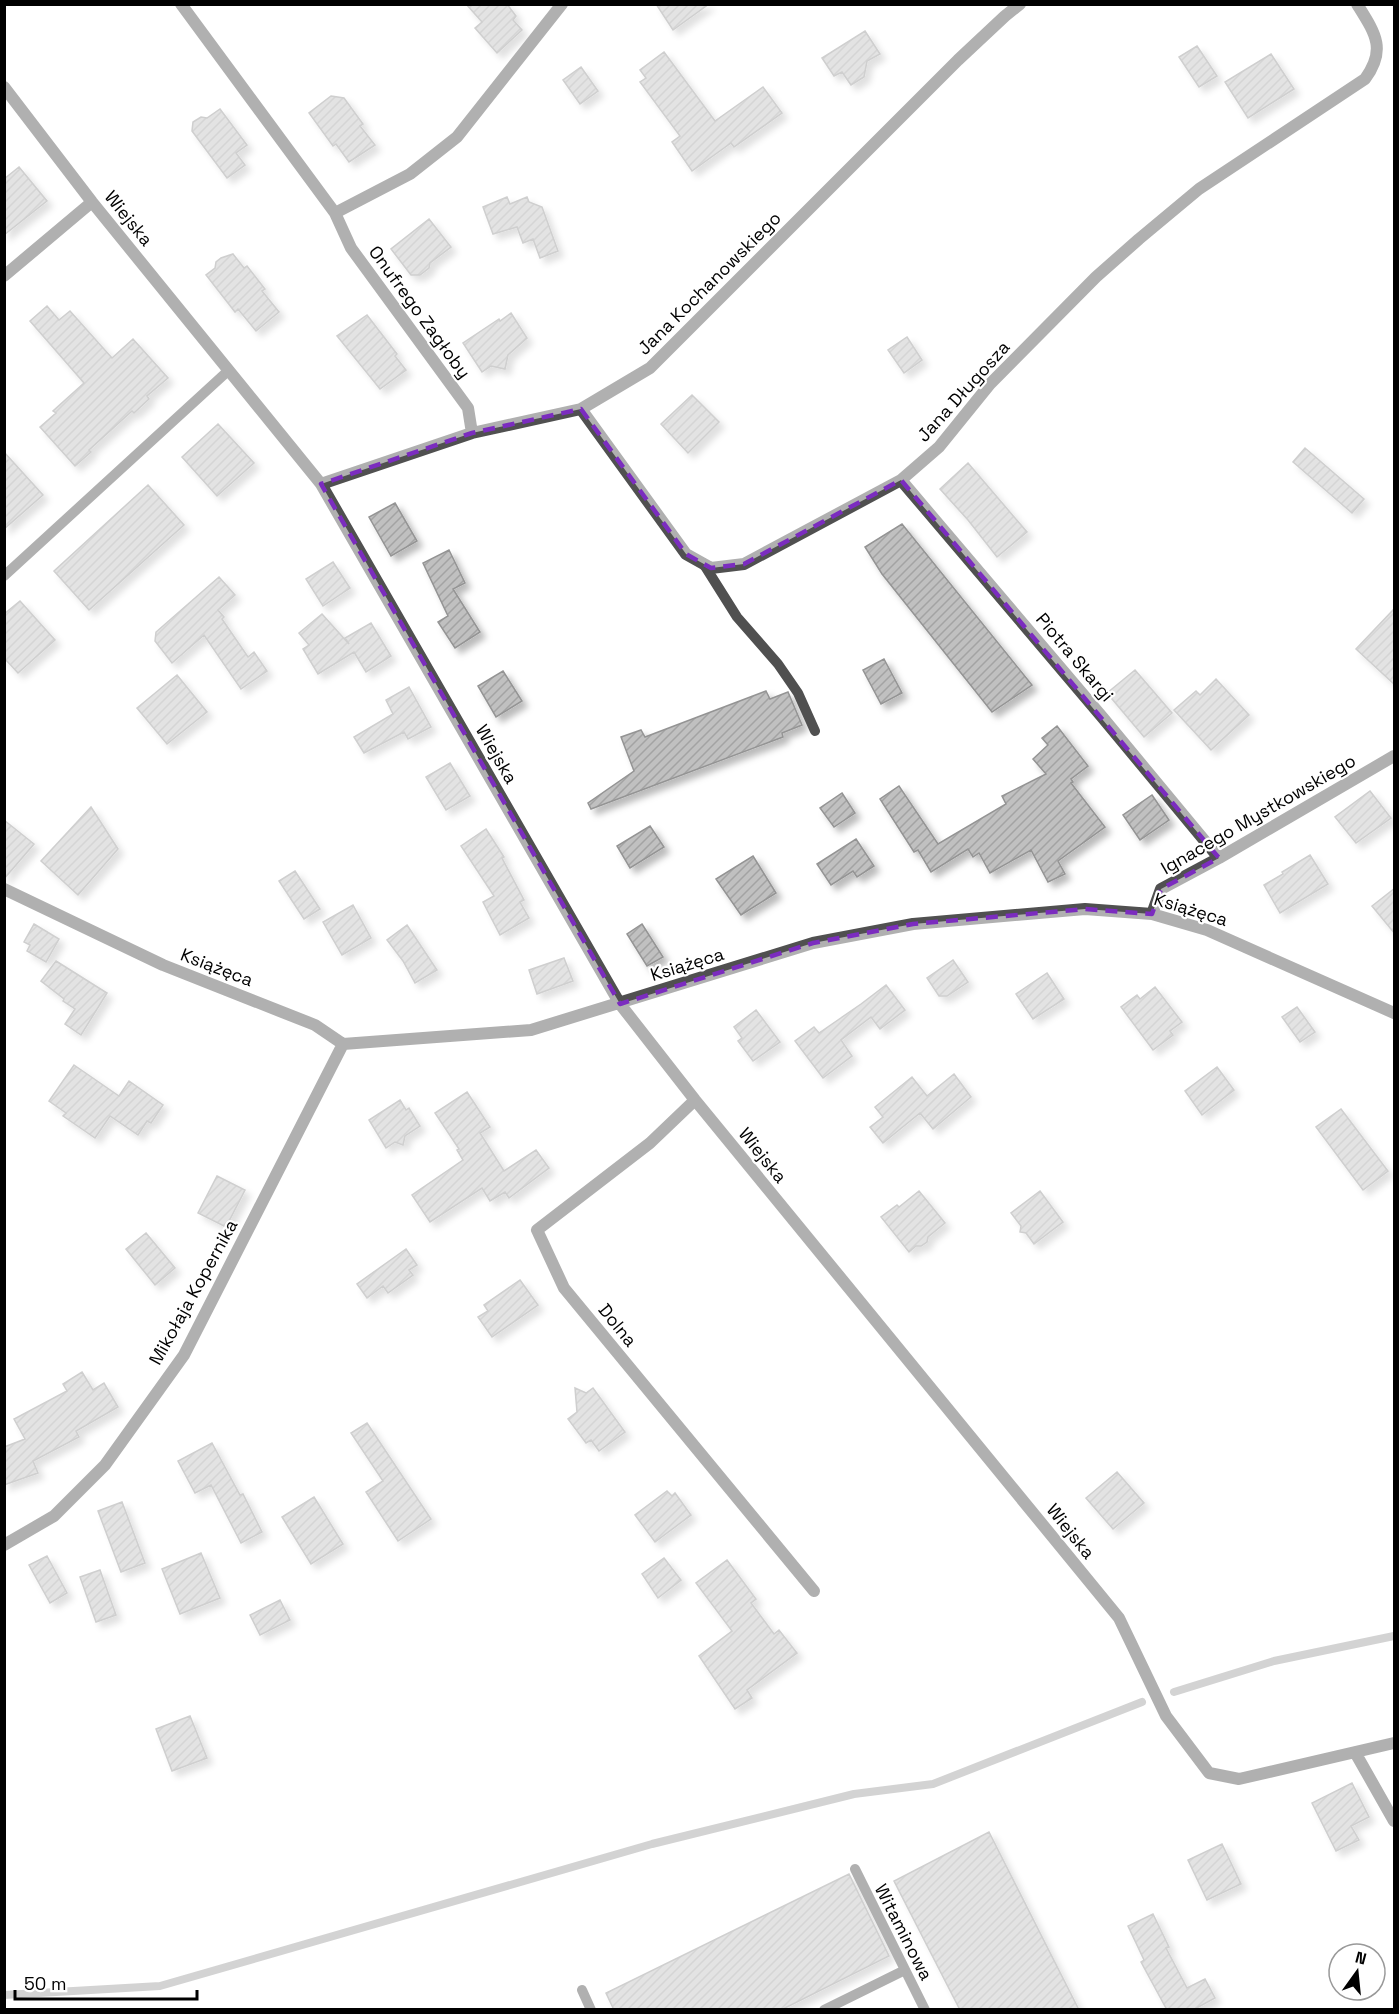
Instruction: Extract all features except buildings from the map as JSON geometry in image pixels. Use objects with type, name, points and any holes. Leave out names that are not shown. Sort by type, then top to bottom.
[{"type":"street","name":"Onufrego Zagłoby","points":[[182,4],[335,213],[351,248],[468,408],[472,433]]},
{"type":"street","points":[[335,213],[410,174],[457,137],[562,4]]},
{"type":"street","name":"Jana Kochanowskiego","points":[[321,484],[472,433],[581,409],[650,368],[958,60],[1020,4]]},
{"type":"street","name":"Jana Długosza","points":[[703,563],[711,568],[744,564],[901,480],[939,447],[999,375],[1096,277],[1139,239],[1199,189],[1365,79],[1376,64],[1377,43],[1370,24],[1357,4]]},
{"type":"street","name":"Wiejska","points":[[4,87],[92,202],[321,484],[620,1004],[695,1100],[1119,1618],[1166,1716],[1209,1773],[1239,1779],[1356,1754],[1395,1743]]},
{"type":"street","points":[[4,276],[92,202]]},
{"type":"street","points":[[581,409],[686,554],[703,563]]},
{"type":"street","name":"Piotra Skargi","points":[[901,480],[1219,858]]},
{"type":"street","name":"Ignacego Mystkowskiego","points":[[1152,914],[1161,889],[1395,756]]},
{"type":"street","name":"Książęca","points":[[4,890],[163,965],[315,1024],[343,1044],[531,1030],[813,943],[913,924],[1085,909],[1152,914],[1207,930],[1395,1013]]},
{"type":"street","name":"Mikołaja Kopernika","points":[[4,1545],[54,1516],[105,1465],[184,1355],[343,1044]]},
{"type":"street","name":"Dolna","points":[[695,1100],[650,1143],[537,1230],[564,1288],[814,1591]]},
{"type":"street","points":[[1356,1754],[1395,1821]]},
{"type":"lane","points":[[4,576],[229,370]]},
{"type":"lane","points":[[703,563],[737,617],[778,664],[798,693],[815,731]]},
{"type":"lane","name":"Witaminowa","points":[[855,1869],[925,2010]]},
{"type":"lane","points":[[824,2010],[905,1970]]},
{"type":"lane","points":[[582,1990],[591,2010]]},
{"type":"highlighted area","points":[[581,409],[686,554],[711,568],[744,564],[901,480],[1219,858],[1161,889],[1152,914],[1085,909],[913,924],[813,943],[620,1004],[321,484],[472,433]]},
{"type":"waterway","points":[[1174,1692],[1274,1661],[1394,1636]]},
{"type":"waterway","points":[[4,1995],[160,1986],[652,1844],[854,1794],[933,1784],[1142,1702]]}]
